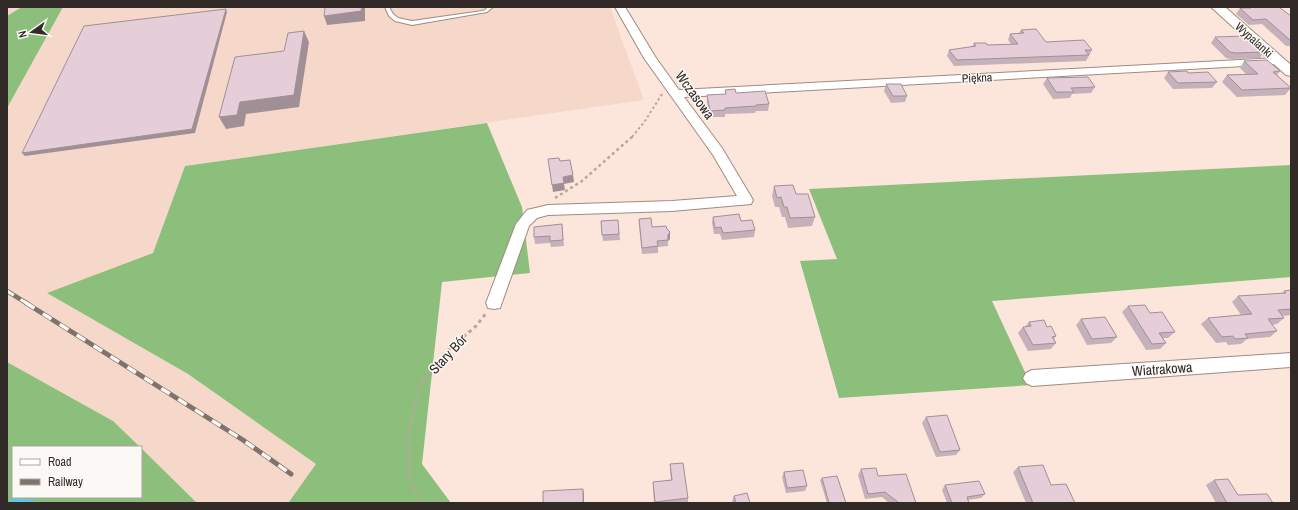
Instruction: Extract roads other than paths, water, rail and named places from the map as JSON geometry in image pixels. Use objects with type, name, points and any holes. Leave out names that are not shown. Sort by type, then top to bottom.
[{"type":"street","name":"Wczasowa","points":[[494,303],[523,224],[532,214],[548,210],[672,206],[746,200],[736,180],[634,33],[620,7]]},
{"type":"street","name":"Wypalanki","points":[[1218,7],[1291,72]]},
{"type":"street","name":"Piękna","points":[[676,94],[1279,61]]},
{"type":"street","name":"Wiatrakowa","points":[[1032,378],[1291,360]]},
{"type":"lane","points":[[387,7],[388,13],[394,19],[401,22],[412,23],[482,12],[490,7]]},
{"type":"waterway","points":[[11,503],[15,500],[35,503]]},
{"type":"railway","points":[[7,291],[28,304]]},
{"type":"railway","points":[[26,303],[243,440],[291,474]]}]
